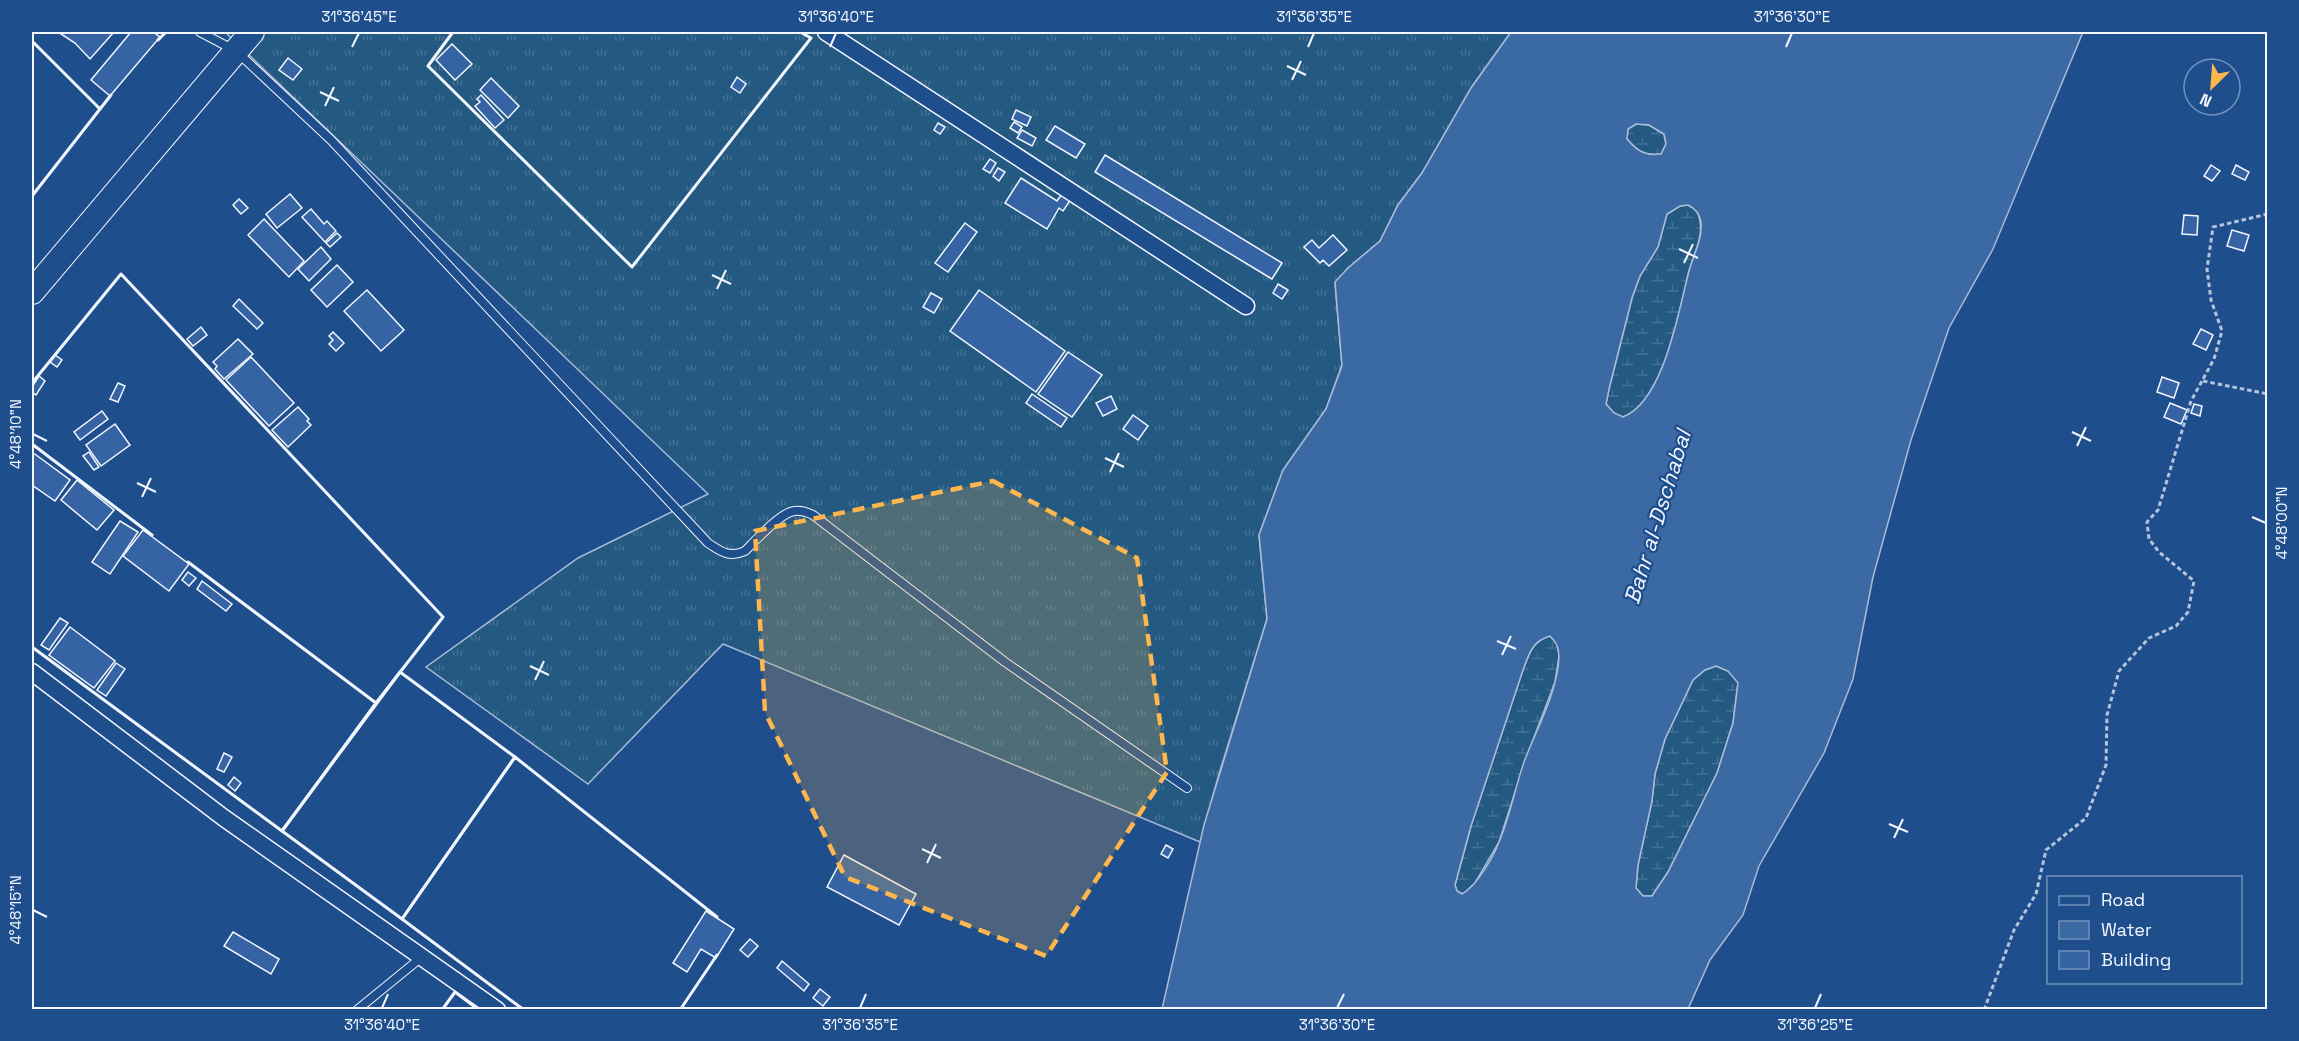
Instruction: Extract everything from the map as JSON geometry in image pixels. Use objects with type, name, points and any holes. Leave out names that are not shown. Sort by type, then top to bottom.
[{"type":"main road","points":[[32,292],[252,32]]},
{"type":"street","points":[[826,32],[1246,306]]},
{"type":"street","points":[[32,672],[224,818],[497,1010]]},
{"type":"lane","points":[[200,32],[236,51],[331,140],[708,543],[728,555],[737,555],[745,551],[784,515],[792,511],[802,511],[813,515],[1005,662],[1187,788]]},
{"type":"lane","points":[[357,1010],[423,956]]},
{"type":"path","points":[[1984,1010],[2014,930],[2036,894],[2046,850],[2086,818],[2106,765],[2107,715],[2119,671],[2149,638],[2176,626],[2188,612],[2194,581],[2168,560],[2149,539],[2147,522],[2158,510],[2191,401],[2214,359],[2222,331],[2211,300],[2206,269],[2213,227],[2268,214]]},
{"type":"path","points":[[2203,381],[2268,394]]},
{"type":"highlighted area","points":[[993,481],[1137,558],[1167,772],[1046,956],[845,877],[765,712],[755,531]]},
{"type":"green space","points":[[225,32],[1511,32],[1471,88],[1422,173],[1398,205],[1380,241],[1348,268],[1335,283],[1342,365],[1326,409],[1283,470],[1259,535],[1267,619],[1200,842],[723,644],[588,784],[426,667],[578,558],[708,494]]},
{"type":"green space","points":[[1636,124],[1649,125],[1664,134],[1666,144],[1661,154],[1641,152],[1627,139],[1628,129]]},
{"type":"green space","points":[[1688,205],[1698,214],[1701,228],[1668,353],[1649,393],[1637,408],[1623,417],[1614,413],[1606,404],[1632,298],[1640,276],[1658,247],[1667,214],[1680,206]]},
{"type":"green space","points":[[1550,636],[1557,644],[1559,656],[1555,682],[1525,761],[1499,842],[1475,883],[1463,894],[1457,891],[1455,885],[1471,826],[1523,670],[1535,645]]},
{"type":"green space","points":[[1716,666],[1728,671],[1738,682],[1733,723],[1717,773],[1668,872],[1652,896],[1643,896],[1636,888],[1638,865],[1652,801],[1655,774],[1665,739],[1693,680],[1705,670]]},
{"type":"water","name":"Bahr al-Dschabal","points":[[1511,32],[2083,32],[1993,249],[1949,328],[1911,440],[1873,577],[1853,679],[1824,753],[1759,866],[1743,915],[1710,960],[1688,1009],[1162,1009],[1204,825],[1267,619],[1259,535],[1283,470],[1326,409],[1342,366],[1335,282],[1380,241],[1398,205],[1422,173],[1471,88]],"holes":[[[1636,124],[1649,125],[1664,134],[1666,144],[1661,154],[1646,153],[1634,147],[1627,139],[1628,129]],[[1688,205],[1695,210],[1701,222],[1701,228],[1675,330],[1668,353],[1649,393],[1637,408],[1623,417],[1614,413],[1606,404],[1632,298],[1640,276],[1658,247],[1667,214],[1680,206]],[[1550,636],[1557,645],[1559,653],[1558,670],[1551,697],[1524,762],[1497,848],[1479,878],[1462,894],[1457,891],[1455,885],[1471,826],[1527,659],[1535,645]],[[1716,666],[1728,671],[1738,683],[1733,723],[1717,773],[1668,872],[1652,896],[1643,896],[1636,888],[1638,865],[1652,801],[1655,774],[1665,739],[1693,680],[1705,670]]]},
{"type":"building","points":[[58,32],[114,32],[90,59],[75,43]]},
{"type":"building","points":[[131,32],[153,32],[160,37],[110,96],[91,80]]},
{"type":"building","points":[[452,44],[472,64],[455,80],[436,60]]},
{"type":"building","points":[[288,58],[302,69],[293,80],[279,70]]},
{"type":"building","points":[[737,77],[746,84],[740,93],[731,87]]},
{"type":"building","points":[[491,78],[519,106],[508,118],[480,90]]},
{"type":"building","points":[[481,95],[504,120],[495,128],[475,106],[480,102],[477,99]]},
{"type":"building","points":[[1016,110],[1031,117],[1027,126],[1012,119]]},
{"type":"building","points":[[1014,122],[1022,127],[1018,133],[1010,128]]},
{"type":"building","points":[[938,123],[945,127],[940,134],[934,130]]},
{"type":"building","points":[[1055,126],[1085,144],[1076,158],[1046,140]]},
{"type":"building","points":[[1022,130],[1036,138],[1032,146],[1017,138]]},
{"type":"building","points":[[1105,155],[1282,263],[1272,279],[1095,172]]},
{"type":"building","points":[[990,159],[996,163],[990,173],[983,169]]},
{"type":"building","points":[[2211,165],[2220,171],[2212,181],[2204,176]]},
{"type":"building","points":[[2236,165],[2249,172],[2245,180],[2232,174]]},
{"type":"building","points":[[998,168],[1005,172],[999,181],[993,176]]},
{"type":"building","points":[[1021,178],[1057,201],[1062,194],[1071,199],[1063,211],[1059,208],[1047,229],[1005,203]]},
{"type":"building","points":[[290,194],[302,208],[277,228],[266,214]]},
{"type":"building","points":[[239,199],[248,208],[241,214],[233,205]]},
{"type":"building","points":[[311,209],[324,224],[327,221],[336,231],[325,242],[302,217]]},
{"type":"building","points":[[2184,215],[2198,216],[2197,235],[2182,234]]},
{"type":"building","points":[[264,219],[304,261],[289,277],[248,235]]},
{"type":"building","points":[[965,223],[977,232],[948,272],[935,263]]},
{"type":"building","points":[[2232,230],[2249,235],[2244,251],[2227,246]]},
{"type":"building","points":[[337,233],[341,237],[330,247],[326,243]]},
{"type":"building","points":[[1333,235],[1347,250],[1329,266],[1323,260],[1320,263],[1304,247],[1312,240],[1319,248]]},
{"type":"building","points":[[321,247],[331,259],[309,281],[298,269]]},
{"type":"building","points":[[337,265],[353,282],[327,307],[311,290]]},
{"type":"building","points":[[1278,284],[1288,290],[1282,299],[1273,293]]},
{"type":"building","points":[[367,290],[404,330],[381,351],[344,311]]},
{"type":"building","points":[[979,290],[1065,351],[1036,392],[950,331]]},
{"type":"building","points":[[931,293],[942,299],[934,313],[923,307]]},
{"type":"building","points":[[239,299],[263,323],[257,329],[233,306]]},
{"type":"building","points":[[201,327],[207,335],[193,346],[187,339]]},
{"type":"building","points":[[2201,329],[2213,335],[2206,350],[2193,344]]},
{"type":"building","points":[[333,332],[344,343],[336,351],[329,344],[333,340],[329,336]]},
{"type":"building","points":[[238,339],[253,354],[224,379],[215,369],[217,366],[213,362]]},
{"type":"building","points":[[1068,352],[1102,375],[1072,417],[1038,394]]},
{"type":"building","points":[[55,355],[62,360],[57,367],[50,362]]},
{"type":"building","points":[[251,357],[294,403],[269,426],[226,380]]},
{"type":"building","points":[[39,376],[45,381],[36,395],[32,392],[32,387]]},
{"type":"building","points":[[2162,377],[2179,383],[2174,398],[2157,392]]},
{"type":"building","points":[[118,383],[125,386],[118,402],[110,399]]},
{"type":"building","points":[[1032,394],[1067,418],[1061,427],[1026,403]]},
{"type":"building","points":[[1111,396],[1117,409],[1103,416],[1096,403]]},
{"type":"building","points":[[2170,403],[2187,410],[2181,424],[2164,417]]},
{"type":"building","points":[[2194,404],[2202,406],[2200,416],[2191,413]]},
{"type":"building","points":[[298,407],[309,419],[307,421],[311,425],[288,447],[272,430]]},
{"type":"building","points":[[102,411],[108,419],[80,440],[74,432]]},
{"type":"building","points":[[1133,415],[1148,426],[1138,440],[1123,429]]},
{"type":"building","points":[[115,424],[130,445],[101,466],[86,445]]},
{"type":"building","points":[[32,452],[70,480],[55,501],[32,485]]},
{"type":"building","points":[[89,452],[99,467],[94,470],[83,456]]},
{"type":"building","points":[[77,480],[114,510],[97,530],[61,500]]},
{"type":"building","points":[[120,521],[138,532],[110,574],[92,562]]},
{"type":"building","points":[[143,530],[189,564],[169,591],[123,556]]},
{"type":"building","points":[[188,572],[196,578],[189,586],[182,580]]},
{"type":"building","points":[[202,581],[232,604],[226,611],[197,589]]},
{"type":"building","points":[[60,618],[68,623],[49,650],[41,645]]},
{"type":"building","points":[[70,627],[115,661],[94,688],[49,655]]},
{"type":"building","points":[[116,663],[125,669],[106,696],[97,690]]},
{"type":"building","points":[[224,753],[232,757],[224,772],[217,769]]},
{"type":"building","points":[[234,777],[241,783],[235,791],[228,785]]},
{"type":"building","points":[[1166,845],[1173,849],[1168,858],[1161,854]]},
{"type":"building","points":[[844,855],[916,894],[899,925],[827,887]]},
{"type":"building","points":[[706,911],[734,929],[716,958],[701,949],[687,972],[673,963]]},
{"type":"building","points":[[233,932],[279,959],[271,974],[224,946]]},
{"type":"building","points":[[750,939],[758,946],[748,957],[740,950]]},
{"type":"building","points":[[782,961],[809,984],[804,991],[777,968]]},
{"type":"building","points":[[820,989],[830,997],[823,1006],[813,998]]},
{"type":"wall","points":[[158,40],[166,32]]},
{"type":"wall","points":[[453,32],[428,66],[632,267],[811,38],[800,32]]},
{"type":"wall","points":[[32,41],[100,109],[32,196]]},
{"type":"wall","points":[[98,107],[100,109],[111,95]]},
{"type":"wall","points":[[32,383],[121,274],[443,617],[376,703],[188,562]]},
{"type":"wall","points":[[32,444],[152,535]]},
{"type":"wall","points":[[32,647],[282,831],[375,702]]},
{"type":"wall","points":[[400,672],[515,757],[402,919],[282,831],[400,672]]},
{"type":"wall","points":[[524,1010],[402,919],[515,757],[717,917]]},
{"type":"wall","points":[[680,1010],[717,955]]},
{"type":"wall","points":[[442,1010],[455,992],[479,1010]]}]
